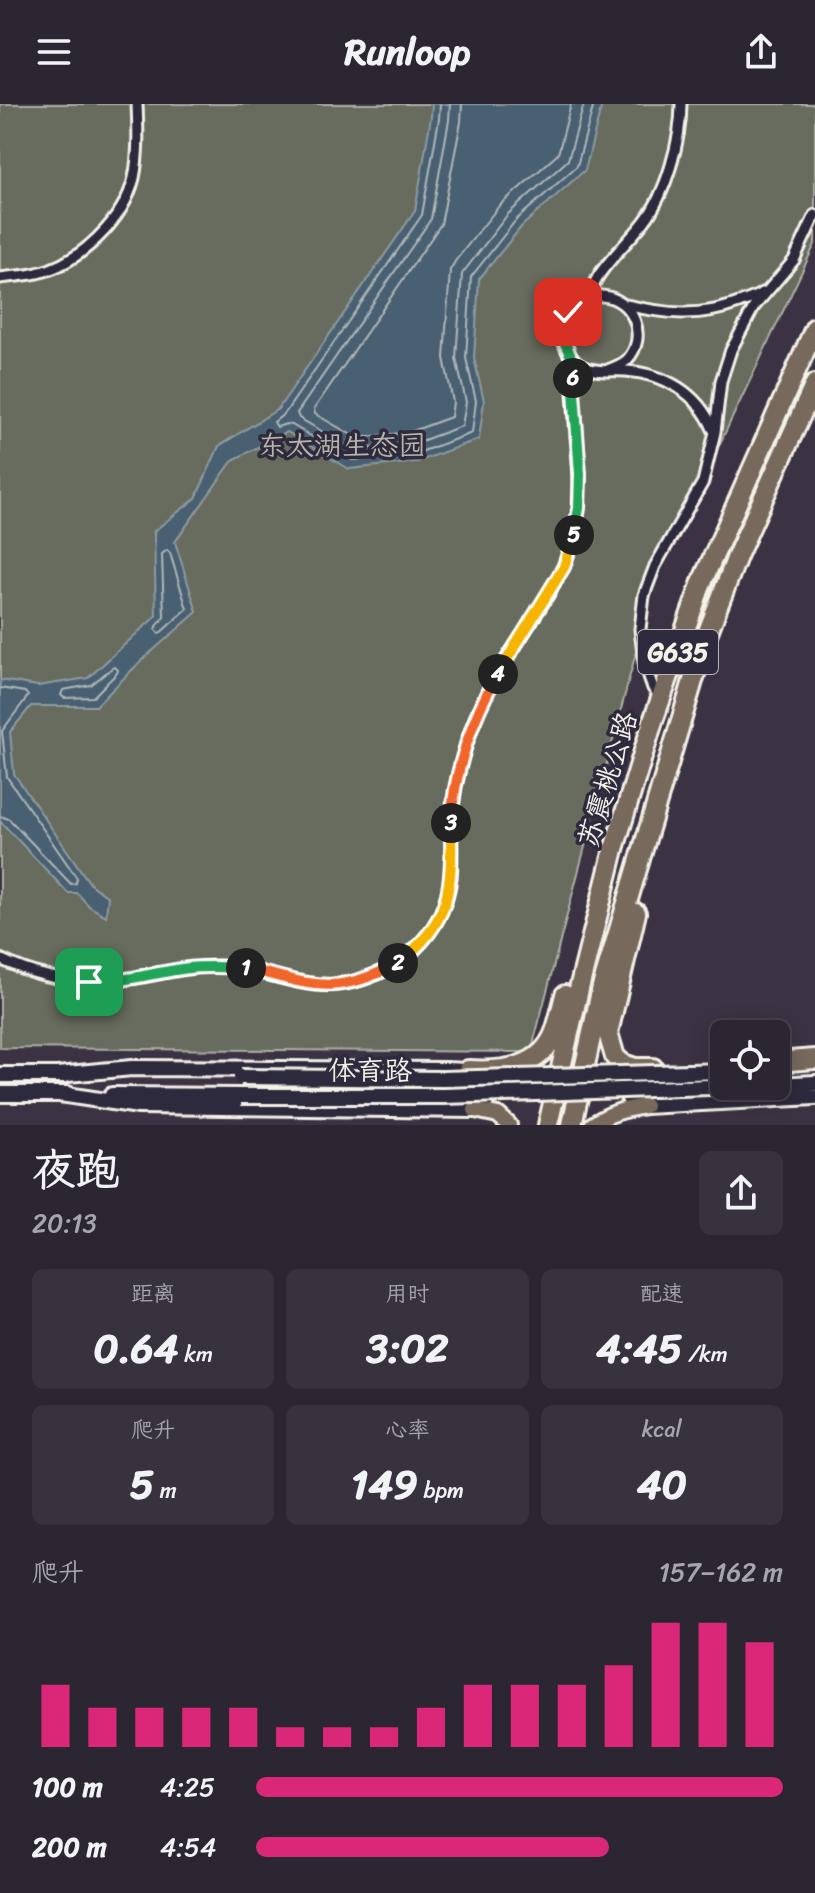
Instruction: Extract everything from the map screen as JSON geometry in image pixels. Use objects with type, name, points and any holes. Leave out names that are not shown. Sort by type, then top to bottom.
[{"type":"highway","name":"苏震桃公路","points":[[548,1120],[627,806],[661,698],[702,582],[815,328]]},
{"type":"highway","name":"苏震桃公路","points":[[575,1119],[602,987],[715,611],[815,384]]},
{"type":"highway","points":[[667,769],[608,1033],[615,1057],[635,1068],[710,1065]]},
{"type":"highway","points":[[468,1070],[507,1070],[520,1066],[548,1045],[555,1033],[604,862],[627,806]]},
{"type":"highway","points":[[790,1061],[815,1059]]},
{"type":"main road","points":[[790,1068],[815,1067]]},
{"type":"main road","points":[[57,1075],[132,1068],[468,1070],[484,1080],[488,1089],[486,1102],[475,1110]]},
{"type":"main road","points":[[635,1068],[626,1076],[625,1092],[630,1101],[645,1106]]},
{"type":"main road","name":"体育路","points":[[0,1075],[443,1079],[710,1071]]},
{"type":"main road","points":[[790,1084],[815,1083]]},
{"type":"main road","name":"体育路","points":[[0,1094],[444,1096],[710,1087]]},
{"type":"main road","points":[[60,1094],[139,1106],[475,1110],[498,1115],[509,1125]]},
{"type":"main road","points":[[592,1125],[609,1115],[645,1106],[815,1097]]},
{"type":"street","points":[[0,278],[39,273],[72,259],[101,235],[119,211],[134,179],[137,104]]},
{"type":"street","points":[[588,297],[599,275],[646,221],[661,192],[674,155],[681,104]]},
{"type":"street","points":[[661,698],[653,688],[644,662],[640,629],[644,595],[655,566],[703,482],[715,432],[721,381],[731,350],[754,307],[794,260],[815,215]]},
{"type":"street","points":[[715,432],[697,400],[677,386],[655,376],[581,366],[571,358],[565,347],[563,323],[568,312],[588,297],[600,295],[653,311],[703,314],[757,296],[775,284]]},
{"type":"street","points":[[605,371],[617,367],[634,349],[637,325],[624,304]]},
{"type":"street","points":[[0,959],[19,969],[73,982],[129,979],[187,968],[217,966],[245,968],[307,984],[335,985],[357,982],[378,974],[418,946],[432,930],[448,892],[451,879],[451,819],[458,776],[485,695],[564,567],[573,539],[579,508],[580,474],[571,358]]},
{"type":"green space","name":"东太湖生态园","points":[[2,104],[815,104],[815,244],[655,580],[531,1052],[0,1048]]},
{"type":"water","points":[[432,104],[602,104],[585,170],[522,226],[479,279],[474,358],[484,401],[479,439],[417,462],[349,469],[287,432],[233,460],[175,542],[197,612],[96,706],[31,706],[10,732],[14,774],[91,885],[108,897],[106,916],[89,906],[77,893],[68,893],[0,821],[0,680],[38,686],[88,678],[156,616],[154,531],[196,498],[219,446],[278,409],[415,211]]},
{"type":"route","points":[[89,982],[217,966],[245,968],[307,984],[357,982],[399,962],[432,930],[444,905],[451,879],[451,819],[458,776],[469,739],[485,695],[564,567],[573,539],[579,508],[580,474],[571,358],[562,335],[568,312]]}]
